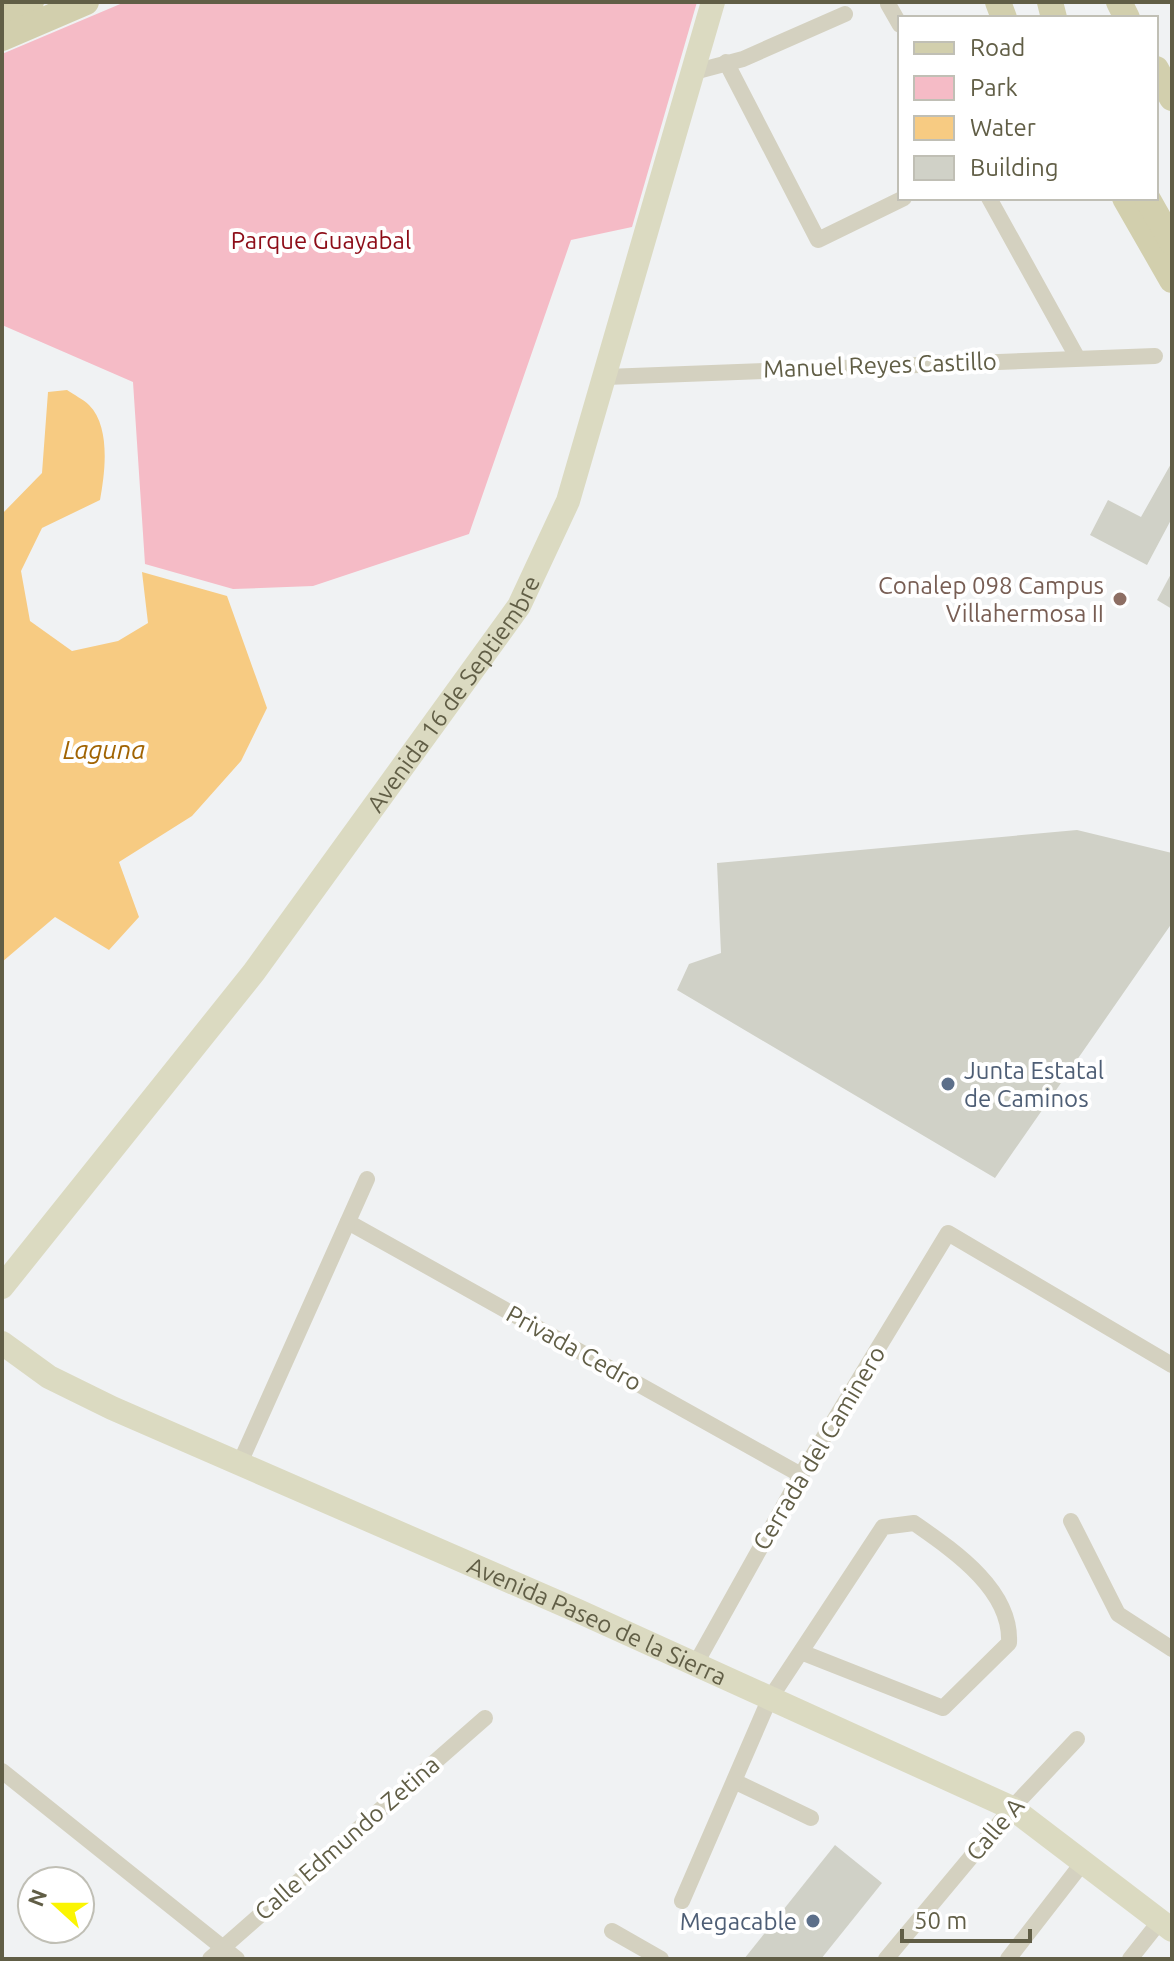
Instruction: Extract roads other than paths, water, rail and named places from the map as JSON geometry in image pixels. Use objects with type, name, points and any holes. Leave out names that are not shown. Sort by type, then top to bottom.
[{"type":"main road","points":[[2,14],[31,2]]},
{"type":"main road","points":[[2,38],[86,2]]},
{"type":"main road","name":"Avenida 16 de Septiembre","points":[[2,1287],[254,972],[519,606],[568,501],[713,2]]},
{"type":"main road","points":[[1126,200],[1172,280]]},
{"type":"main road","points":[[1148,200],[1172,242]]},
{"type":"main road","name":"Avenida Paseo de la Sierra","points":[[2,1343],[68,1388],[1012,1808],[1166,1925]]},
{"type":"street","points":[[888,4],[898,22]]},
{"type":"street","points":[[694,72],[743,59],[845,14]]},
{"type":"street","points":[[726,62],[818,240],[900,200]]},
{"type":"street","points":[[990,200],[1077,357]]},
{"type":"street","name":"Manuel Reyes Castillo","points":[[606,377],[1155,356]]},
{"type":"street","points":[[239,1465],[367,1179]]},
{"type":"street","name":"Privada Cedro","points":[[348,1222],[801,1475]]},
{"type":"street","name":"Cerrada del Caminero","points":[[695,1665],[801,1475],[948,1233],[1172,1365]]},
{"type":"street","points":[[1071,1521],[1118,1614],[1172,1649]]},
{"type":"street","points":[[682,1901],[769,1700],[883,1527],[914,1523],[955,1552],[986,1584],[1010,1620],[1009,1643],[943,1708],[801,1652]]},
{"type":"street","name":"Calle Edmundo Zetina","points":[[215,1953],[485,1718]]},
{"type":"street","name":"Calle A","points":[[886,1959],[1012,1808],[1077,1739]]},
{"type":"street","points":[[2,1771],[215,1953],[237,1959]]},
{"type":"street","points":[[736,1782],[811,1818]]},
{"type":"street","points":[[1008,1959],[1084,1861]]},
{"type":"street","points":[[1130,1959],[1166,1925]]},
{"type":"street","points":[[612,1931],[661,1959]]},
{"type":"water","name":"Laguna","points":[[67,390],[89,405],[101,425],[105,451],[102,489],[100,500],[42,528],[21,571],[30,621],[72,651],[118,641],[148,623],[142,572],[227,596],[267,708],[241,761],[192,816],[119,862],[139,917],[109,950],[55,917],[2,962],[2,514],[42,473],[48,392]]},
{"type":"place","name":"Conalep 098 Campus Villahermosa II","points":[[1120,599]]},
{"type":"place","name":"Junta Estatal de Caminos","points":[[948,1084]]},
{"type":"place","name":"Megacable","points":[[813,1921]]},
{"type":"park label","name":"Parque Guayabal","points":[[321,240]]}]
